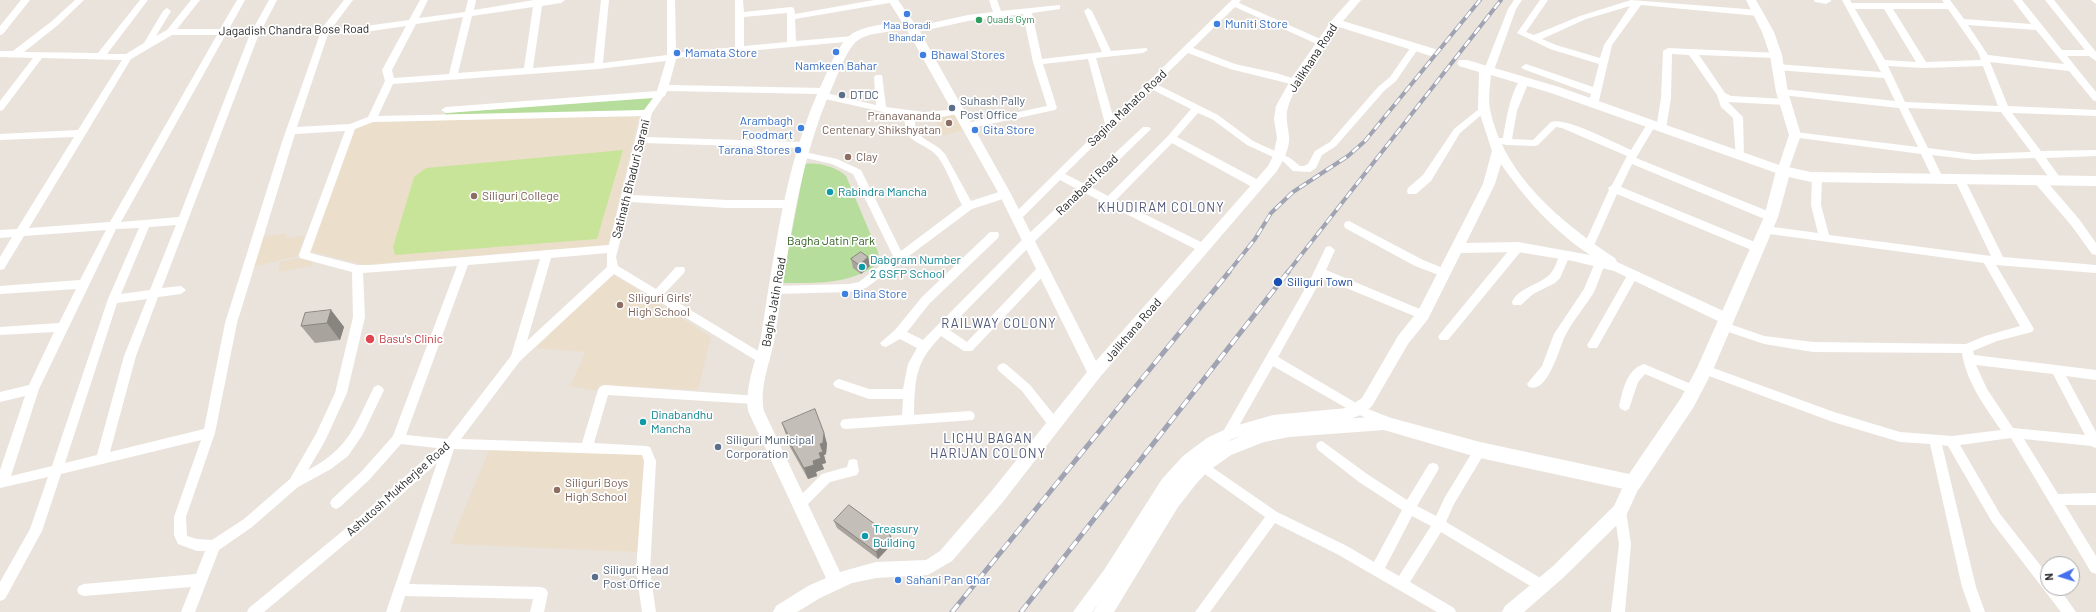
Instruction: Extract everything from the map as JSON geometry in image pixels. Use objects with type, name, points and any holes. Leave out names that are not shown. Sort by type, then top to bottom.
[{"type":"main road","points":[[1103,612],[1180,489],[1201,467],[1212,458],[1237,444],[1275,432],[1364,416],[1480,450],[1633,483],[1694,390],[1705,370],[1768,223],[1783,171],[1817,177],[2056,179],[2096,181]]},
{"type":"street","points":[[0,32],[26,0]]},
{"type":"street","points":[[15,54],[55,23],[80,0]]},
{"type":"street","points":[[100,57],[144,0]]},
{"type":"street","points":[[0,54],[100,57],[128,56],[170,32],[196,0]]},
{"type":"street","points":[[209,433],[102,457],[2,484],[33,389],[83,284],[113,226],[241,0]]},
{"type":"street","points":[[102,457],[130,356],[256,31],[273,0]]},
{"type":"street","points":[[214,546],[187,543],[180,534],[179,526],[182,507],[209,433],[231,323],[291,131],[325,32],[349,0]]},
{"type":"street","points":[[372,119],[390,81],[387,70],[410,23],[424,0]]},
{"type":"street","points":[[453,76],[472,0]]},
{"type":"street","name":"Jagadish Chandra Bose Road","points":[[170,32],[351,31],[538,2],[561,0]]},
{"type":"street","points":[[598,66],[605,0]]},
{"type":"street","name":"Satinath Bhaduri Sarani","points":[[612,268],[611,257],[647,114],[663,91],[672,58],[671,0]]},
{"type":"street","points":[[739,0],[740,49]]},
{"type":"street","points":[[791,17],[889,0]]},
{"type":"street","points":[[893,0],[900,21],[913,30],[1006,194],[1095,373]]},
{"type":"street","points":[[993,0],[998,14]]},
{"type":"street","name":"Jailkhana Road","points":[[782,612],[814,592],[836,581],[868,571],[928,567],[940,561],[991,504],[1095,373],[1273,168],[1279,156],[1283,133],[1280,112],[1295,82],[1336,22],[1356,0]]},
{"type":"street","points":[[1518,0],[1512,9],[1487,70],[1484,108],[1500,144],[1544,210],[1566,230],[1617,267],[1725,323],[1764,340],[1813,347],[1967,354],[2057,371],[2096,375]]},
{"type":"street","points":[[1544,0],[1522,34],[1553,47],[1603,62]]},
{"type":"street","points":[[1463,63],[1524,81],[1783,171],[1795,134],[1768,32],[1751,0]]},
{"type":"street","points":[[2017,0],[2096,98]]},
{"type":"street","points":[[2050,0],[2094,55]]},
{"type":"street","points":[[528,71],[538,2]]},
{"type":"street","points":[[1235,2],[1322,43]]},
{"type":"street","name":"Sagina Mahato Road","points":[[1017,216],[1235,2]]},
{"type":"street","points":[[1534,39],[1588,15],[1639,2],[1664,2],[1758,13]]},
{"type":"street","points":[[1593,105],[1608,45],[1634,3]]},
{"type":"street","points":[[1848,3],[1887,6],[1948,3],[1962,22],[1985,61],[2004,109],[2056,179]]},
{"type":"street","points":[[1848,3],[1882,62],[1923,150],[1938,178]]},
{"type":"street","points":[[1887,6],[1922,65]]},
{"type":"street","points":[[913,30],[968,18],[1057,7]]},
{"type":"street","points":[[148,45],[153,33],[167,10]]},
{"type":"street","points":[[740,15],[791,10],[792,44]]},
{"type":"street","points":[[967,126],[1052,108],[1038,62],[1027,11]]},
{"type":"street","points":[[1088,11],[1107,53]]},
{"type":"street","points":[[390,81],[598,66],[661,60],[683,54],[853,39],[900,21]]},
{"type":"street","points":[[1336,22],[1416,46],[1431,52]]},
{"type":"street","points":[[1962,22],[2039,27]]},
{"type":"street","name":"Bagha Jatin Road","points":[[754,399],[764,360],[801,150],[822,93],[853,39]]},
{"type":"street","points":[[1150,85],[1215,117],[1250,143],[1287,160],[1297,168],[1309,168],[1318,153],[1333,144],[1381,89],[1393,79],[1416,46]]},
{"type":"street","points":[[1187,49],[1233,67],[1276,76],[1295,82]]},
{"type":"street","points":[[1038,62],[1144,50]]},
{"type":"street","points":[[1588,247],[1613,188],[1630,156],[1656,128],[1666,98],[1668,52],[1692,52],[1888,75]]},
{"type":"street","points":[[1692,52],[1722,95],[1724,105],[1738,117],[1739,156]]},
{"type":"street","points":[[2060,53],[2094,55]]},
{"type":"street","points":[[0,108],[40,54]]},
{"type":"street","points":[[1091,55],[1110,124]]},
{"type":"street","points":[[0,266],[83,133],[128,56]]},
{"type":"street","points":[[1882,62],[1922,65],[1985,61],[2072,68]]},
{"type":"street","points":[[1526,66],[1596,92]]},
{"type":"street","points":[[879,77],[881,109]]},
{"type":"street","points":[[1364,416],[1367,402],[1403,340],[1423,316],[1489,184],[1500,144],[1524,81]]},
{"type":"street","points":[[441,117],[444,111],[449,110],[663,91],[822,93],[881,109],[910,115],[959,111]]},
{"type":"street","points":[[1722,95],[1729,99],[1784,97],[1903,105],[2096,112]]},
{"type":"street","points":[[1109,201],[1171,138],[1197,108]]},
{"type":"street","points":[[1412,191],[1428,178],[1457,130],[1484,108]]},
{"type":"street","points":[[291,131],[351,127],[372,119],[647,114]]},
{"type":"street","points":[[910,115],[910,126],[913,134],[920,142],[940,153],[968,206]]},
{"type":"street","points":[[1500,144],[1535,143],[1554,124],[1564,125],[1768,223],[1825,238],[1999,261],[2096,269]]},
{"type":"street","points":[[351,127],[304,256],[357,269],[613,249]]},
{"type":"street","name":"Ranabasti Road","points":[[908,419],[912,367],[924,346],[1029,240],[1146,129]]},
{"type":"street","points":[[0,137],[83,133]]},
{"type":"street","points":[[1795,134],[1974,157],[2096,153]]},
{"type":"street","points":[[1171,138],[1258,185]]},
{"type":"street","points":[[640,140],[801,150],[834,161],[856,172],[898,258]]},
{"type":"street","points":[[1058,175],[1203,248]]},
{"type":"street","points":[[1817,177],[1816,204],[1825,238]]},
{"type":"street","points":[[1959,178],[1999,261]]},
{"type":"street","points":[[2038,179],[2075,222],[2096,252]]},
{"type":"street","points":[[1613,188],[1758,248]]},
{"type":"street","points":[[776,290],[856,287],[870,280],[968,206],[1006,194]]},
{"type":"street","points":[[626,198],[727,204],[791,204]]},
{"type":"street","points":[[0,234],[145,225],[182,221]]},
{"type":"street","points":[[0,595],[36,531],[55,469],[113,299],[145,225]]},
{"type":"street","points":[[1349,225],[1419,262],[1444,273]]},
{"type":"street","points":[[886,343],[899,333],[926,300],[994,235]]},
{"type":"street","points":[[1457,248],[1518,247],[1565,255],[1617,267]]},
{"type":"street","points":[[1444,338],[1518,247]]},
{"type":"street","points":[[1228,434],[1320,272],[1330,250]]},
{"type":"street","points":[[516,358],[547,254]]},
{"type":"street","points":[[1517,302],[1529,291],[1551,280],[1556,275],[1565,255]]},
{"type":"street","points":[[1967,354],[2001,334],[2028,329],[1987,259]]},
{"type":"street","points":[[336,503],[365,476],[398,440],[464,261]]},
{"type":"street","points":[[1533,384],[1547,368],[1560,334],[1589,290],[1600,263]]},
{"type":"street","points":[[612,268],[764,360]]},
{"type":"street","name":"Ashutosh Mukherjee Road","points":[[254,612],[360,524],[450,444],[516,358],[612,268]]},
{"type":"street","points":[[940,329],[968,348],[1043,268]]},
{"type":"street","points":[[294,484],[321,438],[341,393],[358,318],[357,269]]},
{"type":"street","points":[[656,296],[680,270]]},
{"type":"street","points":[[1320,272],[1423,316]]},
{"type":"street","points":[[1594,344],[1633,275]]},
{"type":"street","points":[[0,290],[83,284]]},
{"type":"street","points":[[113,299],[182,290]]},
{"type":"street","points":[[0,331],[62,328]]},
{"type":"street","points":[[899,333],[924,346]]},
{"type":"street","points":[[1967,354],[1986,396],[2056,500],[2096,568]]},
{"type":"street","points":[[1271,359],[1364,416]]},
{"type":"street","points":[[1003,368],[1026,388],[1055,425]]},
{"type":"street","points":[[1624,406],[1633,378],[1638,372],[1644,369],[1694,390]]},
{"type":"street","points":[[1705,370],[1833,417],[1900,437],[1952,441],[2012,433],[2095,442]]},
{"type":"street","points":[[2057,371],[2095,442]]},
{"type":"street","points":[[839,384],[869,394],[909,394]]},
{"type":"street","points":[[0,397],[33,389]]},
{"type":"street","points":[[188,612],[199,580],[214,546],[248,523],[294,484],[331,462],[344,452],[378,390]]},
{"type":"street","points":[[587,448],[604,390],[754,399],[756,411],[836,581]]},
{"type":"street","points":[[1082,612],[1110,575],[1177,471],[1212,443],[1228,434],[1273,422],[1297,418],[1344,415],[1364,416]]},
{"type":"street","points":[[846,424],[969,416]]},
{"type":"street","points":[[398,440],[450,444],[641,450],[649,455],[650,461],[643,563],[649,612]]},
{"type":"street","points":[[1935,440],[1969,587],[1978,612]]},
{"type":"street","points":[[1952,441],[1976,486],[1996,518],[2040,575]]},
{"type":"street","points":[[393,612],[450,444]]},
{"type":"street","points":[[1322,446],[1363,478],[1409,508],[1439,524],[1542,586]]},
{"type":"street","points":[[1401,584],[1439,524],[1449,501],[1480,450]]},
{"type":"street","points":[[800,504],[826,478],[853,472],[852,464]]},
{"type":"street","points":[[1206,468],[1273,516],[1342,550],[1449,612]]},
{"type":"street","points":[[1377,570],[1409,508],[1433,468]]},
{"type":"street","points":[[1511,612],[1542,586],[1620,511],[1633,483]]},
{"type":"street","points":[[2056,500],[2096,499]]},
{"type":"street","points":[[1618,612],[1625,544],[1620,511]]},
{"type":"street","points":[[1202,612],[1273,516]]},
{"type":"street","points":[[84,590],[199,580]]},
{"type":"street","points":[[401,590],[541,593],[537,612]]},
{"type":"street","points":[[2057,596],[2069,612]]},
{"type":"shaded area","name":"Pranavananda Centenary Shikshyatan","points":[[957,114],[965,130],[941,136],[934,116]]},
{"type":"shaded area","name":"Siliguri College","points":[[597,116],[639,117],[608,245],[363,265],[309,251],[353,129],[372,122]]},
{"type":"shaded area","points":[[287,233],[286,238],[304,236],[298,256],[252,267],[262,237]]},
{"type":"shaded area","points":[[298,258],[313,261],[312,266],[278,272],[280,262]]},
{"type":"shaded area","name":"Siliguri Girls' High School","points":[[611,273],[711,337],[698,390],[600,385],[596,391],[570,386],[585,352],[536,348]]},
{"type":"shaded area","name":"Siliguri Boys High School","points":[[490,448],[642,455],[645,458],[638,552],[450,544]]},
{"type":"green space","points":[[659,95],[646,111],[445,115],[446,113]]},
{"type":"green space","points":[[623,150],[597,239],[395,255],[393,247],[414,177],[426,168]]},
{"type":"green space","name":"Bagha Jatin Park","points":[[805,164],[827,166],[838,170],[846,176],[878,252],[879,263],[868,270],[845,279],[808,283],[782,283]]},
{"type":"building","points":[[861,252],[868,257],[859,265],[851,259]]},
{"type":"building","points":[[331,310],[327,323],[301,326],[305,313]]},
{"type":"building","points":[[815,409],[824,433],[823,443],[820,444],[823,452],[819,453],[821,458],[813,461],[814,465],[804,468],[786,436],[788,435],[782,423]]},
{"type":"building","name":"Treasury Building","points":[[849,505],[891,536],[876,552],[834,521]]},
{"type":"railway","points":[[1228,273],[1255,239],[1271,213],[1293,192],[1348,156],[1365,141],[1480,0]]},
{"type":"railway","points":[[1287,273],[1501,0]]},
{"type":"railway","points":[[952,612],[1229,272]]},
{"type":"railway","points":[[1021,612],[1288,272]]},
{"type":"place","name":"Maa Boradi Bhandar","points":[[907,14]]},
{"type":"place","name":"Quads Gym","points":[[979,20]]},
{"type":"place","name":"Muniti Store","points":[[1217,24]]},
{"type":"place","name":"Namkeen Bahar","points":[[836,52]]},
{"type":"place","name":"Mamata Store","points":[[677,53]]},
{"type":"place","name":"Bhawal Stores","points":[[923,55]]},
{"type":"place","name":"DTDC","points":[[842,95]]},
{"type":"place","name":"Suhash Pally Post Office","points":[[952,108]]},
{"type":"place","name":"Pranavananda Centenary Shikshyatan","points":[[949,123]]},
{"type":"place","name":"Arambagh Foodmart","points":[[801,128]]},
{"type":"place","name":"Gita Store","points":[[975,130]]},
{"type":"place","name":"Tarana Stores","points":[[798,150]]},
{"type":"place","name":"Clay","points":[[848,157]]},
{"type":"place","name":"Rabindra Mancha","points":[[830,192]]},
{"type":"place","name":"Siliguri College","points":[[474,196]]},
{"type":"place","name":"Dabgram Number 2 GSFP School","points":[[862,267]]},
{"type":"place","name":"Siliguri Town","points":[[1278,282]]},
{"type":"place","name":"Bina Store","points":[[845,294]]},
{"type":"place","name":"Siliguri Girls' High School","points":[[620,305]]},
{"type":"place","name":"Basu's Clinic","points":[[370,339]]},
{"type":"place","name":"Dinabandhu Mancha","points":[[643,422]]},
{"type":"place","name":"Siliguri Municipal Corporation","points":[[718,447]]},
{"type":"place","name":"Siliguri Boys High School","points":[[557,490]]},
{"type":"place","name":"Treasury Building","points":[[865,536]]},
{"type":"place","name":"Siliguri Head Post Office","points":[[595,577]]},
{"type":"place","name":"Sahani Pan Ghar","points":[[898,580]]},
{"type":"district","name":"KHUDIRAM COLONY","points":[[1161,208]]},
{"type":"district","name":"RAILWAY COLONY","points":[[999,324]]},
{"type":"district","name":"LICHU BAGAN HARIJAN COLONY","points":[[988,446]]}]
